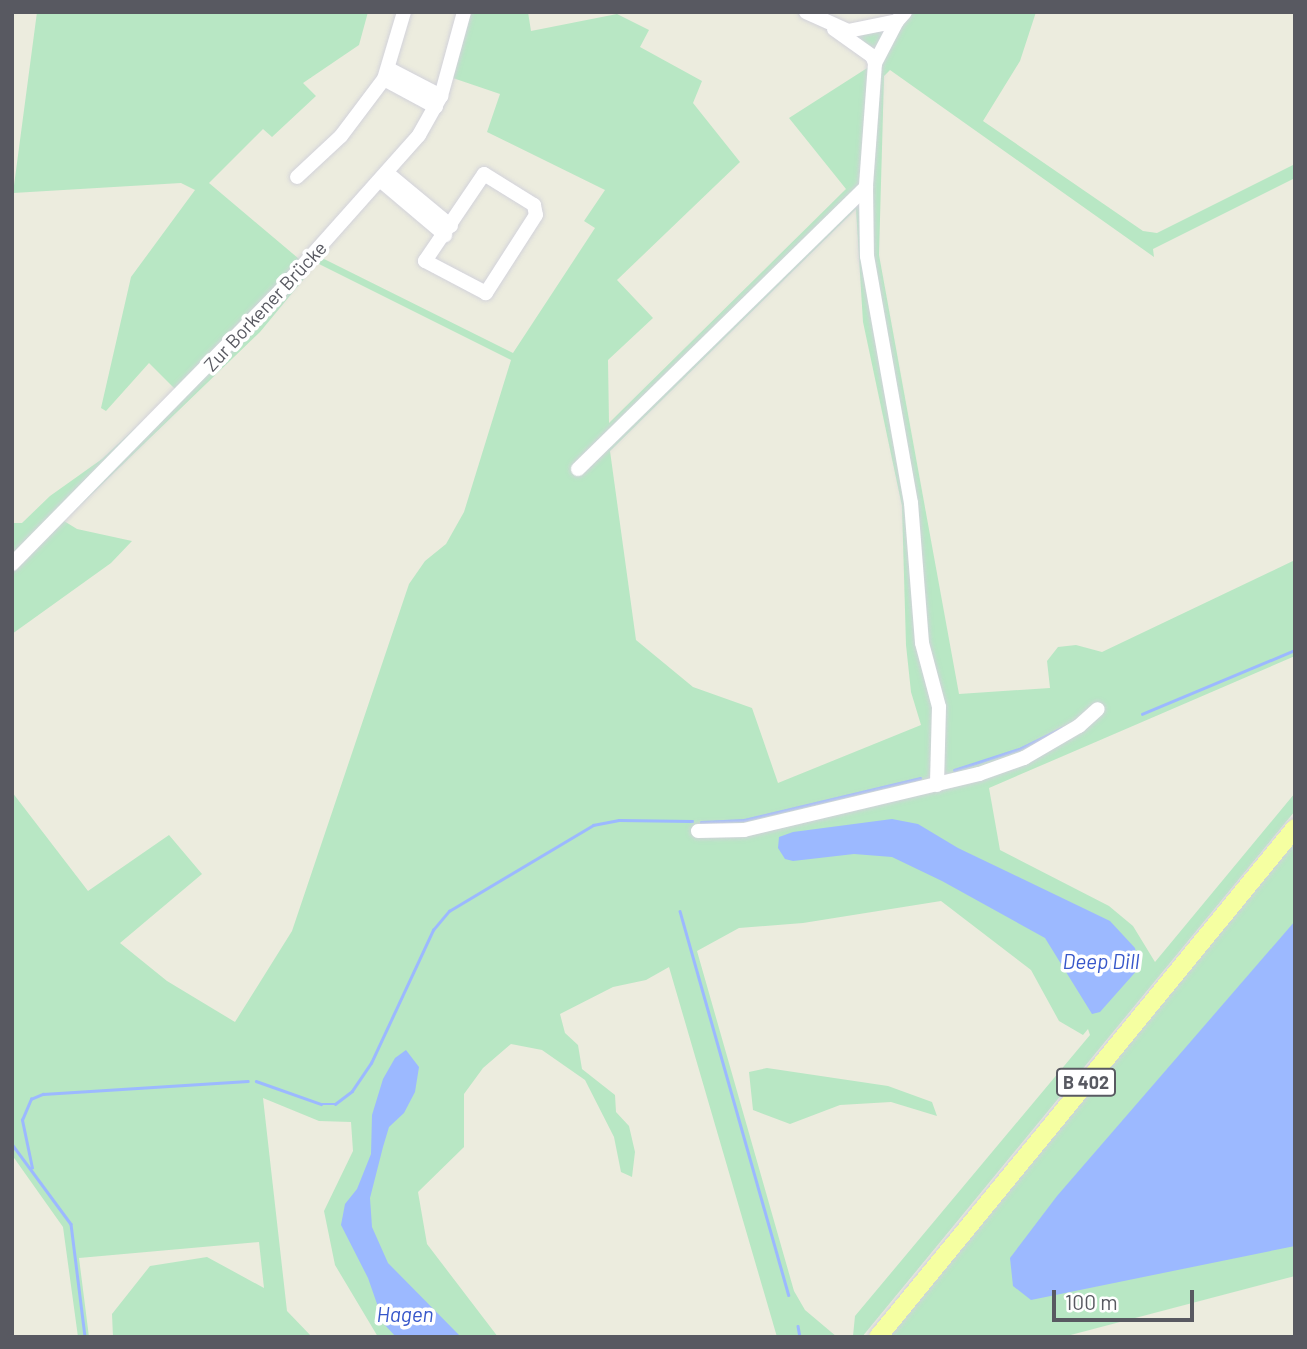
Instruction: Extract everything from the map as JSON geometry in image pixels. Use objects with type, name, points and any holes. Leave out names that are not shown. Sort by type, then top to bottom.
[{"type":"main road","name":"B 402","points":[[878,1337],[1295,828]]},
{"type":"street","points":[[297,177],[341,136],[387,74],[404,12]]},
{"type":"street","name":"Zur Borkener Brücke","points":[[12,564],[197,379],[384,177],[438,101],[464,12]]},
{"type":"street","points":[[806,12],[872,55],[875,63],[866,187],[872,304],[911,503],[922,643],[939,707],[937,785]]},
{"type":"street","points":[[828,25],[859,30],[901,17]]},
{"type":"street","points":[[875,63],[901,17]]},
{"type":"street","points":[[387,74],[438,101]]},
{"type":"street","points":[[484,174],[536,208],[536,215],[486,293],[425,261],[448,230],[484,174]]},
{"type":"street","points":[[384,177],[448,230]]},
{"type":"street","points":[[578,469],[866,187]]},
{"type":"street","points":[[698,831],[744,830],[937,785],[1024,758],[1079,726],[1098,709]]},
{"type":"green space","points":[[37,12],[368,12],[359,45],[303,83],[316,96],[272,137],[263,129],[209,183],[305,264],[314,254],[513,353],[595,228],[584,221],[605,190],[487,132],[500,94],[447,76],[464,12],[528,12],[531,31],[617,14],[649,30],[640,47],[702,81],[693,103],[740,162],[617,280],[653,318],[608,360],[609,423],[846,189],[789,118],[875,63],[848,31],[905,12],[1036,12],[1020,61],[983,121],[1143,231],[1157,233],[1295,164],[1295,178],[1153,249],[1154,257],[890,70],[884,76],[879,255],[959,694],[1050,688],[1047,661],[1058,647],[1076,645],[1102,652],[1295,560],[1295,656],[989,788],[1000,850],[1109,906],[1133,926],[1155,962],[1295,793],[1295,811],[862,1337],[853,1336],[855,1316],[1090,1035],[1088,1029],[1083,1035],[1059,1021],[1031,970],[941,901],[803,923],[739,928],[697,951],[794,1291],[805,1310],[837,1337],[777,1337],[669,967],[646,980],[613,987],[560,1014],[565,1033],[578,1045],[582,1069],[615,1095],[616,1112],[629,1126],[635,1152],[632,1177],[621,1172],[614,1137],[585,1080],[542,1050],[511,1044],[483,1068],[464,1094],[464,1147],[418,1192],[427,1244],[498,1337],[378,1337],[335,1265],[324,1211],[353,1151],[351,1122],[319,1121],[263,1098],[287,1311],[312,1337],[113,1337],[112,1314],[150,1266],[207,1257],[264,1288],[259,1242],[79,1258],[89,1337],[78,1337],[63,1227],[12,1155],[12,792],[88,891],[169,835],[202,874],[120,943],[167,981],[235,1022],[292,931],[409,584],[425,561],[446,544],[464,512],[511,360],[317,263],[260,332],[64,521],[77,529],[132,541],[111,563],[12,634],[12,523],[22,523],[50,496],[102,459],[176,390],[149,363],[106,411],[101,408],[131,277],[195,190],[181,183],[13,193]],"holes":[[[856,209],[863,322],[902,506],[906,645],[911,692],[921,725],[778,783],[752,708],[693,687],[636,640],[610,451]]]},
{"type":"green space","points":[[1295,829],[1295,1276],[1063,1337],[877,1337]]},
{"type":"green space","points":[[767,1068],[888,1086],[932,1102],[937,1116],[891,1102],[840,1105],[790,1124],[753,1110],[749,1072]]},
{"type":"water","name":"Deep Dill","points":[[892,819],[918,824],[958,848],[1110,921],[1135,948],[1139,968],[1100,1012],[1092,1014],[1045,938],[942,881],[892,857],[854,854],[793,861],[785,859],[778,848],[779,837],[793,832]]},
{"type":"water","points":[[1295,921],[1295,1246],[1031,1300],[1013,1286],[1010,1258],[1057,1196]]},
{"type":"water","name":"Hagen","points":[[406,1050],[419,1067],[415,1092],[404,1113],[389,1127],[370,1198],[372,1227],[388,1263],[461,1337],[396,1337],[384,1324],[368,1278],[341,1225],[345,1204],[357,1189],[371,1154],[372,1115],[383,1079],[395,1058]]},
{"type":"waterway","points":[[1142,714],[1295,650]]},
{"type":"waterway","points":[[954,770],[1019,749],[1062,728]]},
{"type":"waterway","points":[[701,822],[744,820],[920,778]]},
{"type":"waterway","points":[[256,1081],[321,1104],[335,1104],[352,1091],[371,1063],[433,930],[449,911],[593,825],[619,820],[692,821]]},
{"type":"waterway","points":[[680,911],[789,1295]]},
{"type":"waterway","points":[[32,1168],[22,1120],[31,1099],[43,1094],[248,1081]]},
{"type":"waterway","points":[[12,1144],[71,1224],[85,1337]]},
{"type":"waterway","points":[[798,1326],[800,1337]]}]
